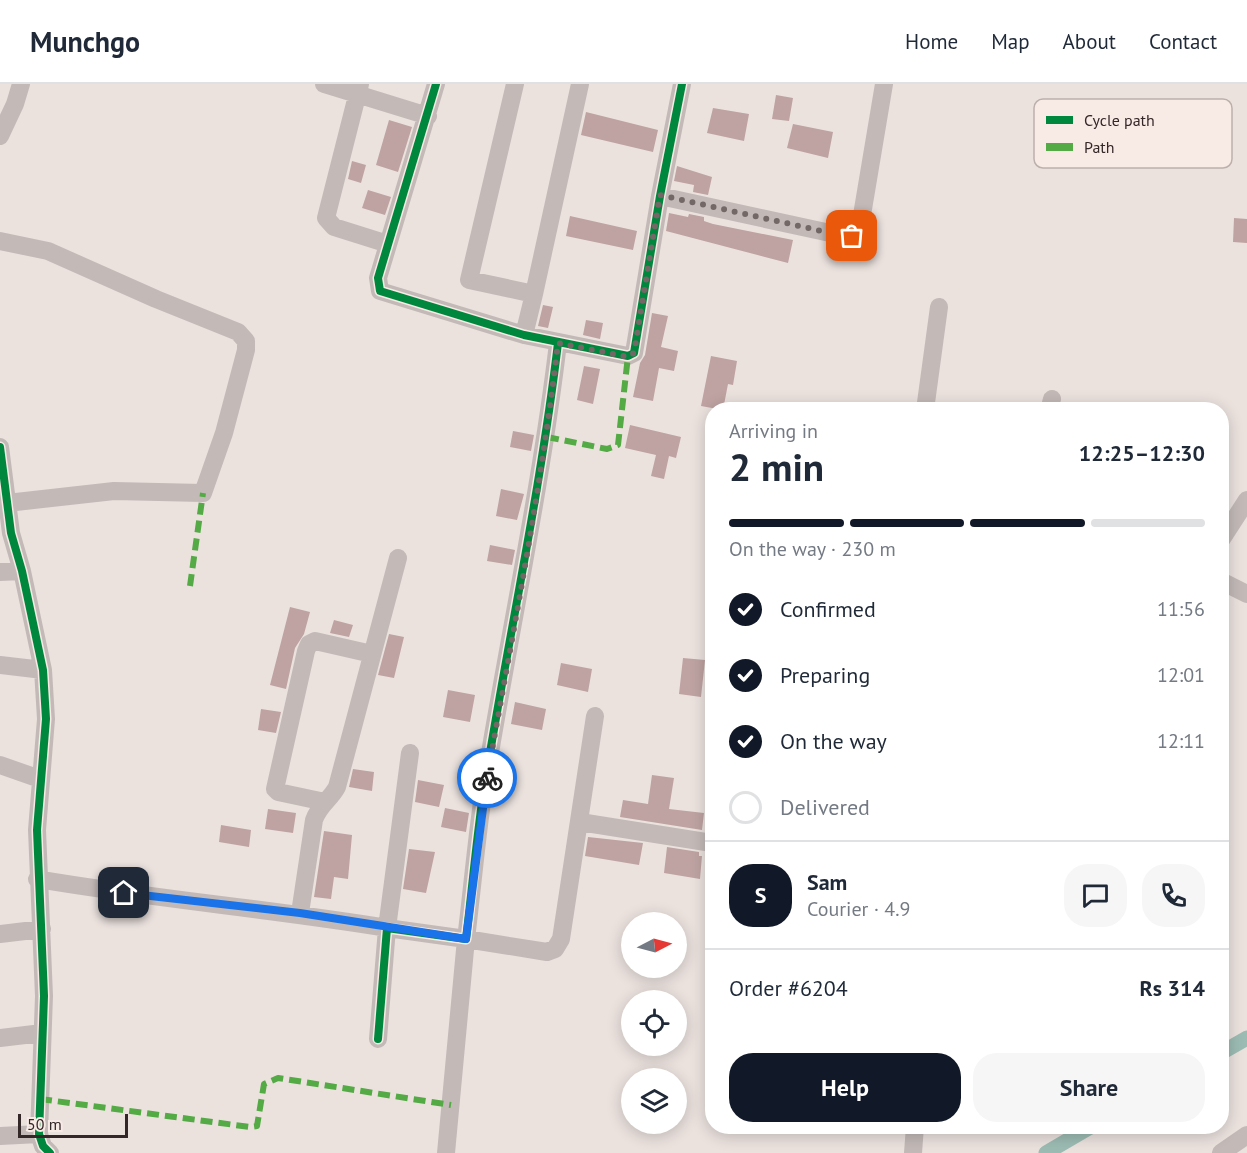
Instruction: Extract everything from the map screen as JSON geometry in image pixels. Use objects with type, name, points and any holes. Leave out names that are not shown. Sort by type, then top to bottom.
[{"type":"street","points":[[0,133],[15,104],[21,84]]},
{"type":"street","points":[[324,84],[359,89],[428,116]]},
{"type":"street","points":[[436,84],[378,278],[380,291],[524,335],[628,357],[634,353],[660,195],[682,84]]},
{"type":"street","points":[[515,84],[470,280],[534,294]]},
{"type":"street","points":[[524,335],[580,84]]},
{"type":"street","points":[[660,195],[852,236],[861,227],[884,84]]},
{"type":"street","points":[[359,89],[326,218],[334,227],[388,244]]},
{"type":"street","points":[[0,240],[48,252],[238,332],[246,341],[224,433],[203,494],[114,491],[7,503]]},
{"type":"street","points":[[926,402],[939,307]]},
{"type":"street","points":[[446,1153],[466,939],[483,795],[530,540],[558,343]]},
{"type":"street","points":[[0,447],[11,533],[22,571],[43,670],[46,719],[40,779],[37,879],[42,930],[39,1134],[43,1146],[50,1153]]},
{"type":"street","points":[[1229,528],[1247,500]]},
{"type":"street","points":[[300,913],[314,820],[318,807],[332,796],[337,787],[398,558]]},
{"type":"street","points":[[0,572],[22,571]]},
{"type":"street","points":[[1229,585],[1247,594]]},
{"type":"street","points":[[325,802],[278,792],[275,789],[306,651],[309,644],[315,642],[372,654]]},
{"type":"street","points":[[0,664],[43,670]]},
{"type":"street","points":[[37,879],[172,900],[300,913],[547,952],[555,949],[561,939],[595,716]]},
{"type":"street","points":[[378,1039],[387,928],[410,753]]},
{"type":"street","points":[[0,765],[40,779]]},
{"type":"street","points":[[580,822],[705,842]]},
{"type":"street","points":[[0,934],[42,930]]},
{"type":"street","points":[[0,1038],[42,1033]]},
{"type":"street","points":[[0,1136],[39,1134]]},
{"type":"street","points":[[913,1153],[914,1134]]},
{"type":"street","points":[[1221,1153],[1247,1135]]},
{"type":"building","points":[[776,95],[793,98],[789,121],[772,119]]},
{"type":"building","points":[[713,108],[749,114],[744,141],[707,133]]},
{"type":"building","points":[[586,112],[658,130],[653,152],[581,135]]},
{"type":"building","points":[[389,120],[412,127],[398,172],[376,165]]},
{"type":"building","points":[[793,124],[833,132],[828,158],[787,148]]},
{"type":"building","points":[[352,161],[366,165],[361,183],[348,179]]},
{"type":"building","points":[[677,166],[712,177],[708,195],[693,192],[694,185],[674,181]]},
{"type":"building","points":[[368,190],[391,197],[385,215],[362,208]]},
{"type":"building","points":[[669,213],[688,217],[689,214],[704,217],[704,221],[713,224],[793,240],[788,263],[666,231]]},
{"type":"building","points":[[570,216],[637,231],[633,250],[566,236]]},
{"type":"building","points":[[1234,218],[1247,219],[1247,243],[1233,242]]},
{"type":"building","points":[[543,305],[553,307],[548,328],[538,326]]},
{"type":"building","points":[[652,313],[668,316],[661,347],[678,351],[674,371],[659,368],[653,401],[633,397],[640,363],[645,355]]},
{"type":"building","points":[[586,320],[603,323],[600,339],[583,335]]},
{"type":"building","points":[[711,356],[737,361],[733,385],[728,384],[725,402],[705,402],[705,407],[701,406]]},
{"type":"building","points":[[584,366],[600,369],[593,404],[577,400]]},
{"type":"building","points":[[630,425],[681,437],[676,458],[669,456],[664,479],[651,476],[656,455],[625,448]]},
{"type":"building","points":[[513,431],[534,435],[531,451],[510,447]]},
{"type":"building","points":[[501,489],[524,494],[517,520],[496,516]]},
{"type":"building","points":[[490,545],[515,550],[512,565],[487,561]]},
{"type":"building","points":[[290,607],[310,612],[304,634],[295,648],[286,689],[270,685]]},
{"type":"building","points":[[334,620],[353,625],[349,637],[330,633]]},
{"type":"building","points":[[389,634],[404,637],[394,678],[378,675]]},
{"type":"building","points":[[683,658],[705,660],[701,697],[679,694]]},
{"type":"building","points":[[561,663],[592,669],[588,692],[557,685]]},
{"type":"building","points":[[448,690],[475,695],[470,722],[443,717]]},
{"type":"building","points":[[515,702],[546,709],[542,730],[511,724]]},
{"type":"building","points":[[261,709],[281,712],[276,733],[258,730]]},
{"type":"building","points":[[353,769],[374,772],[372,791],[349,787]]},
{"type":"building","points":[[652,775],[674,778],[669,809],[704,813],[702,830],[620,817],[623,800],[648,804]]},
{"type":"building","points":[[418,780],[444,785],[439,807],[415,802]]},
{"type":"building","points":[[445,808],[469,813],[466,832],[441,827]]},
{"type":"building","points":[[268,809],[296,813],[293,833],[265,829]]},
{"type":"building","points":[[221,825],[251,830],[249,847],[219,842]]},
{"type":"building","points":[[324,831],[352,835],[348,879],[334,877],[331,899],[314,897]]},
{"type":"building","points":[[588,837],[643,843],[639,865],[585,856]]},
{"type":"building","points":[[667,847],[699,852],[699,856],[702,856],[700,879],[664,873]]},
{"type":"building","points":[[409,849],[435,852],[426,893],[403,889]]},
{"type":"waterway","points":[[1229,1048],[1247,1038]]},
{"type":"waterway","points":[[1046,1153],[1078,1134]]},
{"type":"marked path","points":[[547,437],[607,449],[618,445],[628,356]]},
{"type":"marked path","points":[[190,586],[203,493]]},
{"type":"marked path","points":[[40,1099],[250,1127],[257,1126],[264,1084],[278,1078],[451,1105]]},
{"type":"cycle path","points":[[436,84],[378,278],[380,291],[524,335],[628,356],[634,353],[660,196],[682,84]]},
{"type":"cycle path","points":[[378,1039],[387,928],[466,939],[483,795],[533,513],[558,343]]},
{"type":"cycle path","points":[[0,447],[11,533],[22,571],[43,670],[46,719],[37,830],[44,996],[39,1134],[43,1146],[50,1153]]},
{"type":"way so far","points":[[487,778],[547,437],[558,343],[628,357],[634,353],[660,195],[852,236]]},
{"type":"route","points":[[124,893],[300,913],[466,939],[487,778]]}]
